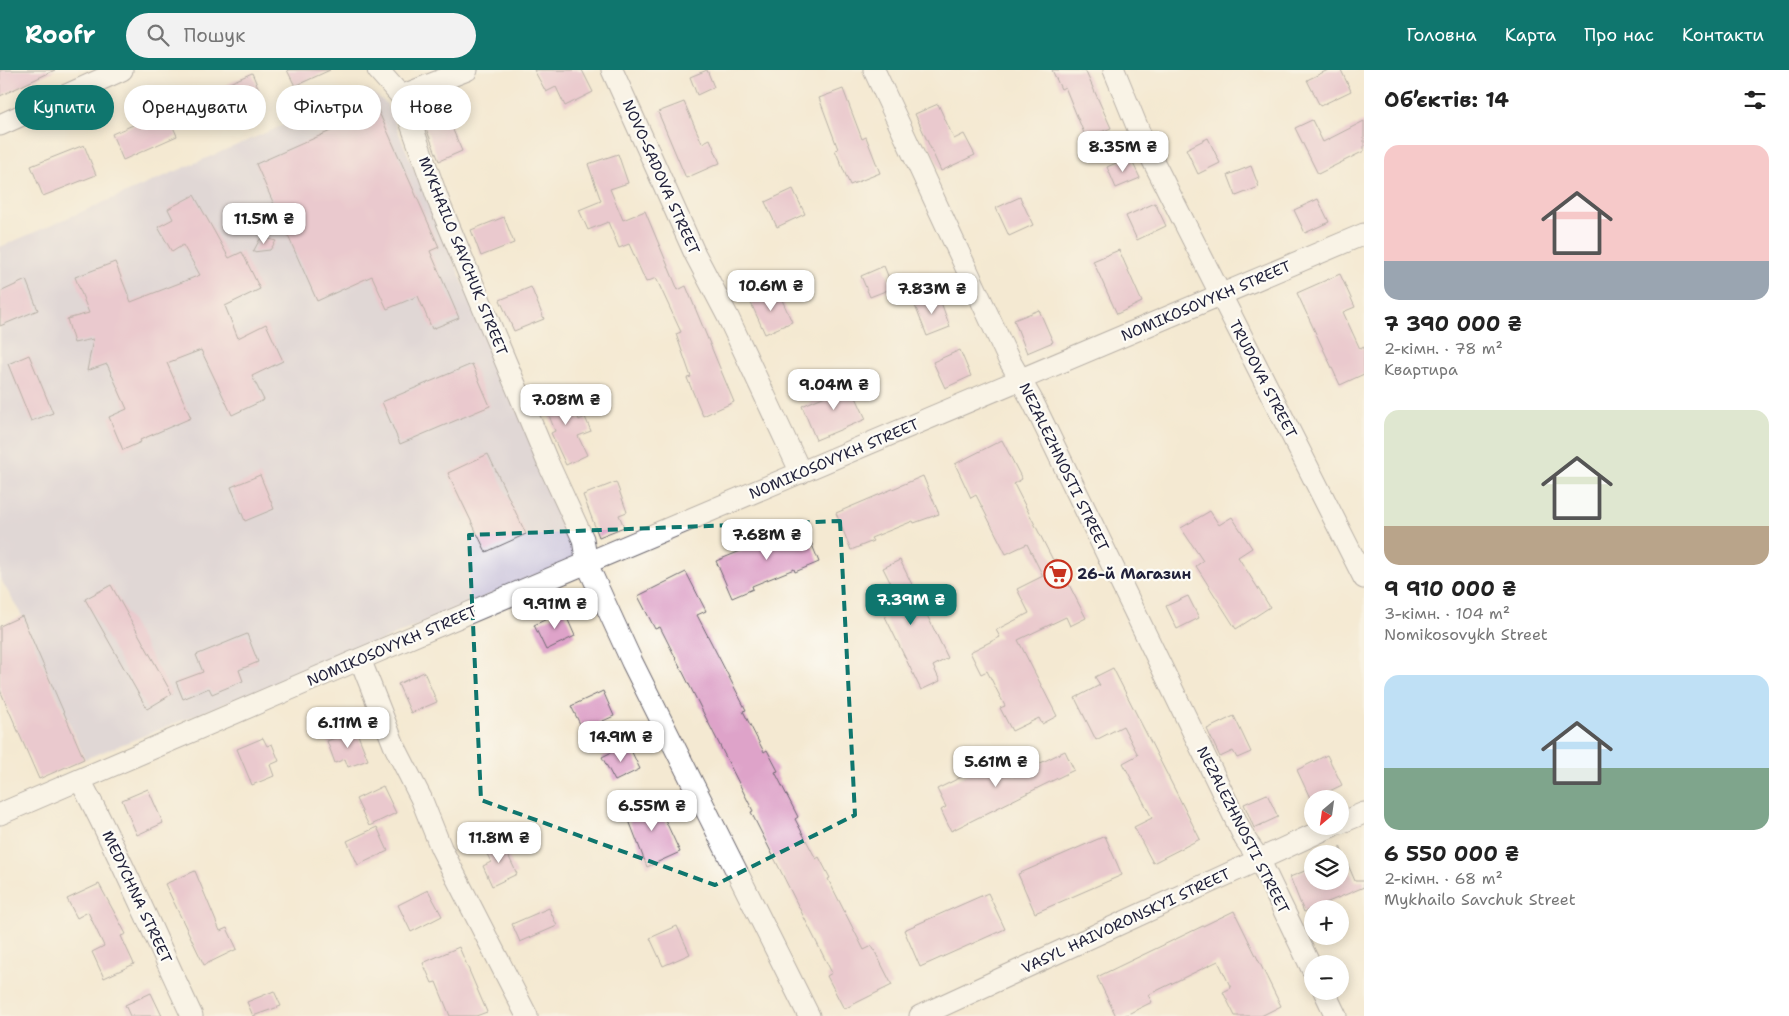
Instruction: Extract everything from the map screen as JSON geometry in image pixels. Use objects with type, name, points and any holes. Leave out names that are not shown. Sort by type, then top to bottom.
[{"type":"street","points":[[0,125],[122,70]]},
{"type":"street","name":"MYKHAILO SAVCHUK STREET","points":[[378,70],[391,85]]},
{"type":"street","points":[[429,85],[467,70]]},
{"type":"street","name":"NOVO-SADOVA STREET","points":[[612,70],[695,254],[728,317],[801,473]]},
{"type":"street","name":"NEZALEZHNOSTI STREET","points":[[874,70],[1008,358],[1021,380],[1245,839],[1259,859],[1305,955]]},
{"type":"street","name":"TRUDOVA STREET","points":[[1114,70],[1143,141],[1364,578]]},
{"type":"street","name":"MYKHAILO SAVCHUK STREET","points":[[413,130],[444,214],[548,463],[583,539],[587,564],[632,662],[809,1016]]},
{"type":"street","name":"NOMIKOSOVYKH STREET","points":[[0,814],[360,659],[1364,234]]},
{"type":"street","points":[[360,659],[394,745],[422,798],[441,848],[527,1016]]},
{"type":"street","name":"MEDYCHNA STREET","points":[[80,780],[113,842],[142,910],[192,1016]]},
{"type":"street","points":[[1349,819],[1364,812]]},
{"type":"street","name":"VASYL HAIVORONSKYI STREET","points":[[920,1016],[1312,835]]},
{"type":"street","points":[[1328,1000],[1336,1016]]},
{"type":"highlighted area","points":[[840,521],[855,815],[715,885],[481,800],[469,535]]},
{"type":"shaded area","points":[[381,99],[386,103],[391,115],[391,130],[398,130],[580,556],[355,652],[85,759],[22,616],[0,578],[0,247],[276,128],[276,130],[381,130]]},
{"type":"building","points":[[0,70],[55,70],[23,85],[15,85],[15,89],[0,96]]},
{"type":"building","points":[[287,70],[330,70],[297,85],[294,85]]},
{"type":"building","points":[[534,70],[582,70],[593,92],[565,106],[556,87],[546,92]]},
{"type":"building","points":[[707,70],[714,87],[697,95],[690,77]]},
{"type":"building","points":[[1052,70],[1085,70],[1111,128],[1086,138],[1065,87],[1061,89]]},
{"type":"building","points":[[1328,70],[1341,70],[1351,91],[1320,106],[1307,80]]},
{"type":"building","points":[[252,73],[257,85],[225,85]]},
{"type":"building","points":[[843,89],[862,139],[866,137],[880,173],[850,185],[835,150],[838,149],[819,98]]},
{"type":"building","points":[[684,102],[702,143],[710,139],[720,163],[686,178],[658,112]]},
{"type":"building","points":[[938,104],[954,139],[964,134],[975,155],[941,171],[915,114]]},
{"type":"building","points":[[381,117],[439,247],[430,251],[459,318],[432,329],[418,296],[387,309],[372,276],[317,301],[256,164],[333,130],[381,130]]},
{"type":"building","points":[[1312,120],[1323,142],[1364,121],[1364,151],[1318,174],[1295,128]]},
{"type":"building","points":[[124,129],[174,130],[177,136],[123,160],[112,134]]},
{"type":"building","points":[[427,130],[453,130],[462,151],[439,161]]},
{"type":"building","points":[[1208,138],[1220,163],[1198,174],[1186,149]]},
{"type":"building","points":[[84,145],[96,175],[43,196],[31,166]]},
{"type":"building","points":[[618,154],[628,183],[610,189],[623,220],[645,211],[678,290],[686,286],[734,402],[703,416],[687,378],[691,377],[676,334],[681,332],[656,278],[646,282],[629,244],[619,248],[608,222],[588,230],[579,210],[601,201],[588,164]]},
{"type":"building","points":[[1130,157],[1140,178],[1116,188],[1107,167]]},
{"type":"building","points":[[1251,166],[1259,187],[1236,196],[1228,175]]},
{"type":"building","points":[[793,189],[805,214],[777,227],[765,202]]},
{"type":"building","points":[[194,195],[229,258],[242,252],[260,289],[225,306],[238,338],[266,324],[283,361],[252,376],[264,400],[232,415],[201,350],[167,363],[191,418],[140,440],[141,442],[123,450],[109,417],[127,409],[107,364],[87,371],[93,339],[74,343],[67,319],[89,313],[75,277],[115,262],[131,302],[200,275],[183,245],[172,252],[158,227],[173,219],[168,209]]},
{"type":"building","points":[[1020,197],[1033,225],[1009,236],[996,208]]},
{"type":"building","points":[[1318,199],[1329,222],[1305,233],[1294,210]]},
{"type":"building","points":[[1155,203],[1166,226],[1137,240],[1126,216]]},
{"type":"building","points":[[504,217],[514,243],[481,256],[471,230]]},
{"type":"building","points":[[265,238],[276,241],[270,250],[253,252],[260,239]]},
{"type":"building","points":[[1119,250],[1142,302],[1117,314],[1093,261]]},
{"type":"building","points":[[884,266],[893,288],[870,297],[861,276]]},
{"type":"building","points":[[1340,274],[1355,307],[1343,312],[1360,349],[1364,347],[1364,374],[1340,385],[1297,293]]},
{"type":"building","points":[[26,280],[38,310],[0,326],[0,292]]},
{"type":"building","points":[[531,287],[544,319],[514,331],[500,300]]},
{"type":"building","points":[[778,291],[792,322],[765,334],[751,303]]},
{"type":"building","points":[[938,294],[950,327],[927,336],[914,303]]},
{"type":"building","points":[[1039,310],[1053,342],[1027,353],[1014,320]]},
{"type":"building","points":[[960,350],[971,376],[945,388],[933,362]]},
{"type":"building","points":[[29,355],[53,413],[31,421],[8,364]]},
{"type":"building","points":[[472,364],[490,406],[400,444],[382,402]]},
{"type":"building","points":[[848,380],[866,419],[816,440],[802,406],[832,393],[830,389]]},
{"type":"building","points":[[566,388],[579,420],[585,417],[591,431],[578,436],[587,455],[566,465],[551,433],[555,431],[542,397]]},
{"type":"building","points":[[1002,440],[1022,479],[1014,484],[1053,560],[1056,559],[1086,618],[1070,626],[1066,617],[1018,640],[1057,716],[1042,724],[1039,718],[1012,731],[1000,708],[1005,706],[987,671],[981,674],[970,652],[1000,637],[996,630],[1029,613],[1017,589],[1043,576],[1027,544],[1006,554],[976,495],[971,498],[955,464]]},
{"type":"building","points":[[488,454],[526,534],[486,552],[448,473]]},
{"type":"building","points":[[260,475],[274,509],[245,521],[231,487]]},
{"type":"building","points":[[923,476],[939,514],[914,523],[913,521],[871,538],[873,541],[851,550],[836,513]]},
{"type":"building","points":[[616,482],[627,512],[619,515],[624,527],[599,537],[583,495]]},
{"type":"building","points":[[1210,511],[1219,525],[1232,517],[1252,548],[1238,557],[1270,607],[1236,629],[1196,566],[1203,561],[1181,528]]},
{"type":"building","points":[[804,525],[819,562],[795,572],[794,569],[752,586],[753,589],[732,598],[716,561]]},
{"type":"building","points":[[900,560],[948,658],[933,666],[940,681],[921,690],[873,592],[891,584],[883,568]]},
{"type":"building","points":[[686,572],[706,611],[697,615],[746,710],[743,711],[764,752],[767,750],[778,771],[775,772],[798,817],[795,819],[816,859],[819,857],[864,950],[872,946],[892,985],[844,1009],[827,976],[832,973],[751,812],[753,811],[660,627],[655,629],[638,596]]},
{"type":"building","points":[[111,585],[172,694],[147,709],[85,599]]},
{"type":"building","points":[[1188,596],[1199,618],[1177,629],[1166,606]]},
{"type":"building","points":[[564,611],[575,636],[546,650],[534,625]]},
{"type":"building","points":[[22,616],[84,759],[39,779],[0,690],[0,626]]},
{"type":"building","points":[[247,634],[258,662],[239,670],[243,681],[212,694],[209,688],[183,699],[176,682],[203,672],[196,655]]},
{"type":"building","points":[[1113,668],[1200,839],[1153,863],[1134,827],[1152,818],[1123,763],[1138,755],[1123,726],[1096,740],[1075,698],[1100,685],[1095,677]]},
{"type":"building","points":[[424,672],[437,702],[411,713],[398,684]]},
{"type":"building","points":[[603,691],[614,716],[583,730],[571,706]]},
{"type":"building","points":[[1234,716],[1251,752],[1237,758],[1233,751],[1220,757],[1207,729]]},
{"type":"building","points":[[356,730],[368,760],[348,767],[345,759],[335,763],[327,741]]},
{"type":"building","points":[[263,738],[267,746],[272,744],[279,761],[270,765],[274,776],[252,785],[237,749]]},
{"type":"building","points":[[628,744],[640,769],[615,781],[602,757]]},
{"type":"building","points":[[1065,751],[1074,770],[951,831],[941,810],[946,807],[937,789],[1004,756],[1014,776]]},
{"type":"building","points":[[1327,755],[1342,785],[1332,790],[1306,790],[1297,770]]},
{"type":"building","points":[[383,786],[396,813],[369,826],[356,799]]},
{"type":"building","points":[[148,789],[163,823],[137,835],[122,800]]},
{"type":"building","points":[[1267,794],[1278,817],[1254,828],[1244,804]]},
{"type":"building","points":[[655,798],[680,852],[647,867],[625,810]]},
{"type":"building","points":[[377,827],[388,851],[358,865],[347,841]]},
{"type":"building","points":[[1105,836],[1122,875],[1035,913],[1018,874]]},
{"type":"building","points":[[501,840],[517,874],[492,886],[483,866],[491,862],[484,848]]},
{"type":"building","points":[[1349,867],[1355,881],[1364,881],[1364,887],[1333,900],[1304,900],[1304,912],[1290,877],[1304,871],[1304,890],[1349,890]]},
{"type":"building","points":[[195,871],[220,931],[227,928],[237,949],[204,965],[165,884]]},
{"type":"building","points":[[99,884],[126,934],[121,936],[134,964],[104,978],[92,952],[104,946],[88,912],[77,918],[67,899]]},
{"type":"building","points":[[428,890],[442,916],[411,932],[398,905]]},
{"type":"building","points":[[988,893],[1005,929],[920,967],[904,930]]},
{"type":"building","points":[[549,908],[557,926],[520,942],[512,924]]},
{"type":"building","points":[[1234,911],[1281,1006],[1261,1016],[1235,1016],[1223,992],[1231,988],[1218,961],[1148,995],[1152,1002],[1124,1016],[1116,1016],[1097,977]]},
{"type":"building","points":[[677,926],[690,954],[663,966],[650,938]]},
{"type":"building","points":[[459,947],[487,1012],[476,1016],[450,1016],[436,982],[432,983],[423,963]]},
{"type":"building","points":[[274,991],[281,1006],[253,1016],[247,1002]]},
{"type":"building","points":[[151,993],[162,1016],[130,1016],[125,1005]]},
{"type":"place","name":"26-й Магазин","points":[[1058,574]]}]
